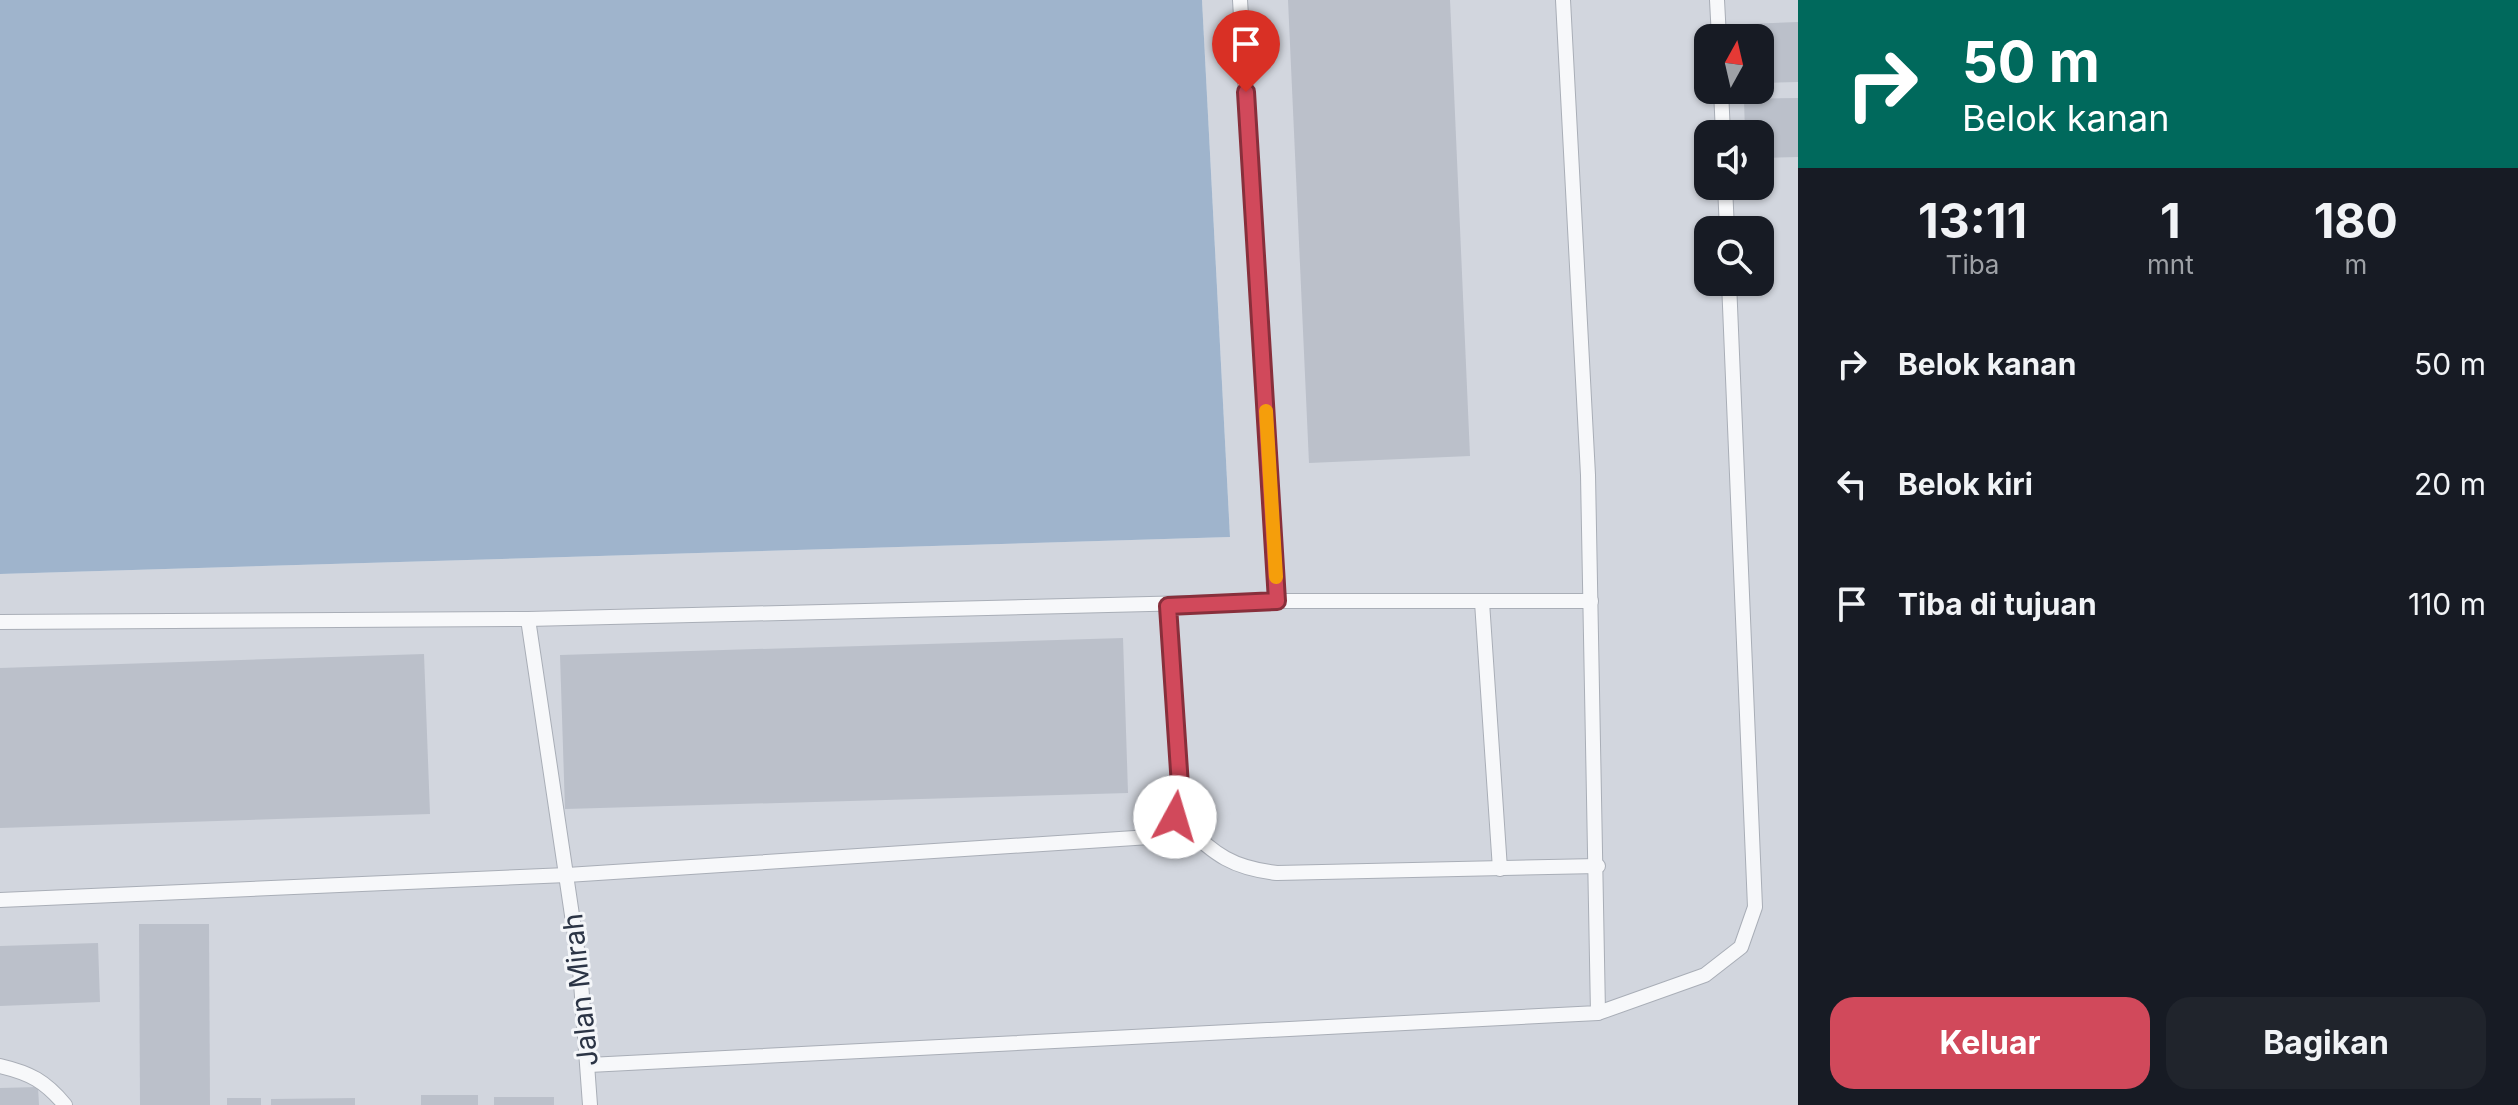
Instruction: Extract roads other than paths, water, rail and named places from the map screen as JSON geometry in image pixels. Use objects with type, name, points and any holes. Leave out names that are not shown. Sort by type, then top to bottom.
[{"type":"lane","points":[[1240,0],[1277,601]]},
{"type":"lane","points":[[1563,0],[1591,601],[1598,866],[1598,1013]]},
{"type":"lane","points":[[1717,0],[1718,24]]},
{"type":"lane","points":[[589,1065],[1598,1013],[1705,975],[1741,947],[1755,907],[1730,296]]},
{"type":"lane","points":[[0,622],[528,619],[1277,601],[1591,601]]},
{"type":"lane","points":[[1482,602],[1500,869]]},
{"type":"lane","points":[[0,900],[567,875],[1150,837],[1175,817],[1180,786],[1168,606]]},
{"type":"lane","name":"Jalan Mirah","points":[[528,619],[567,875],[589,1065],[590,1105]]},
{"type":"lane","points":[[1175,817],[1221,857],[1244,869],[1277,873],[1598,866]]},
{"type":"lane","points":[[0,1066],[26,1072],[47,1084],[65,1105]]},
{"type":"water","points":[[0,0],[1202,0],[1230,537],[0,574]]}]
